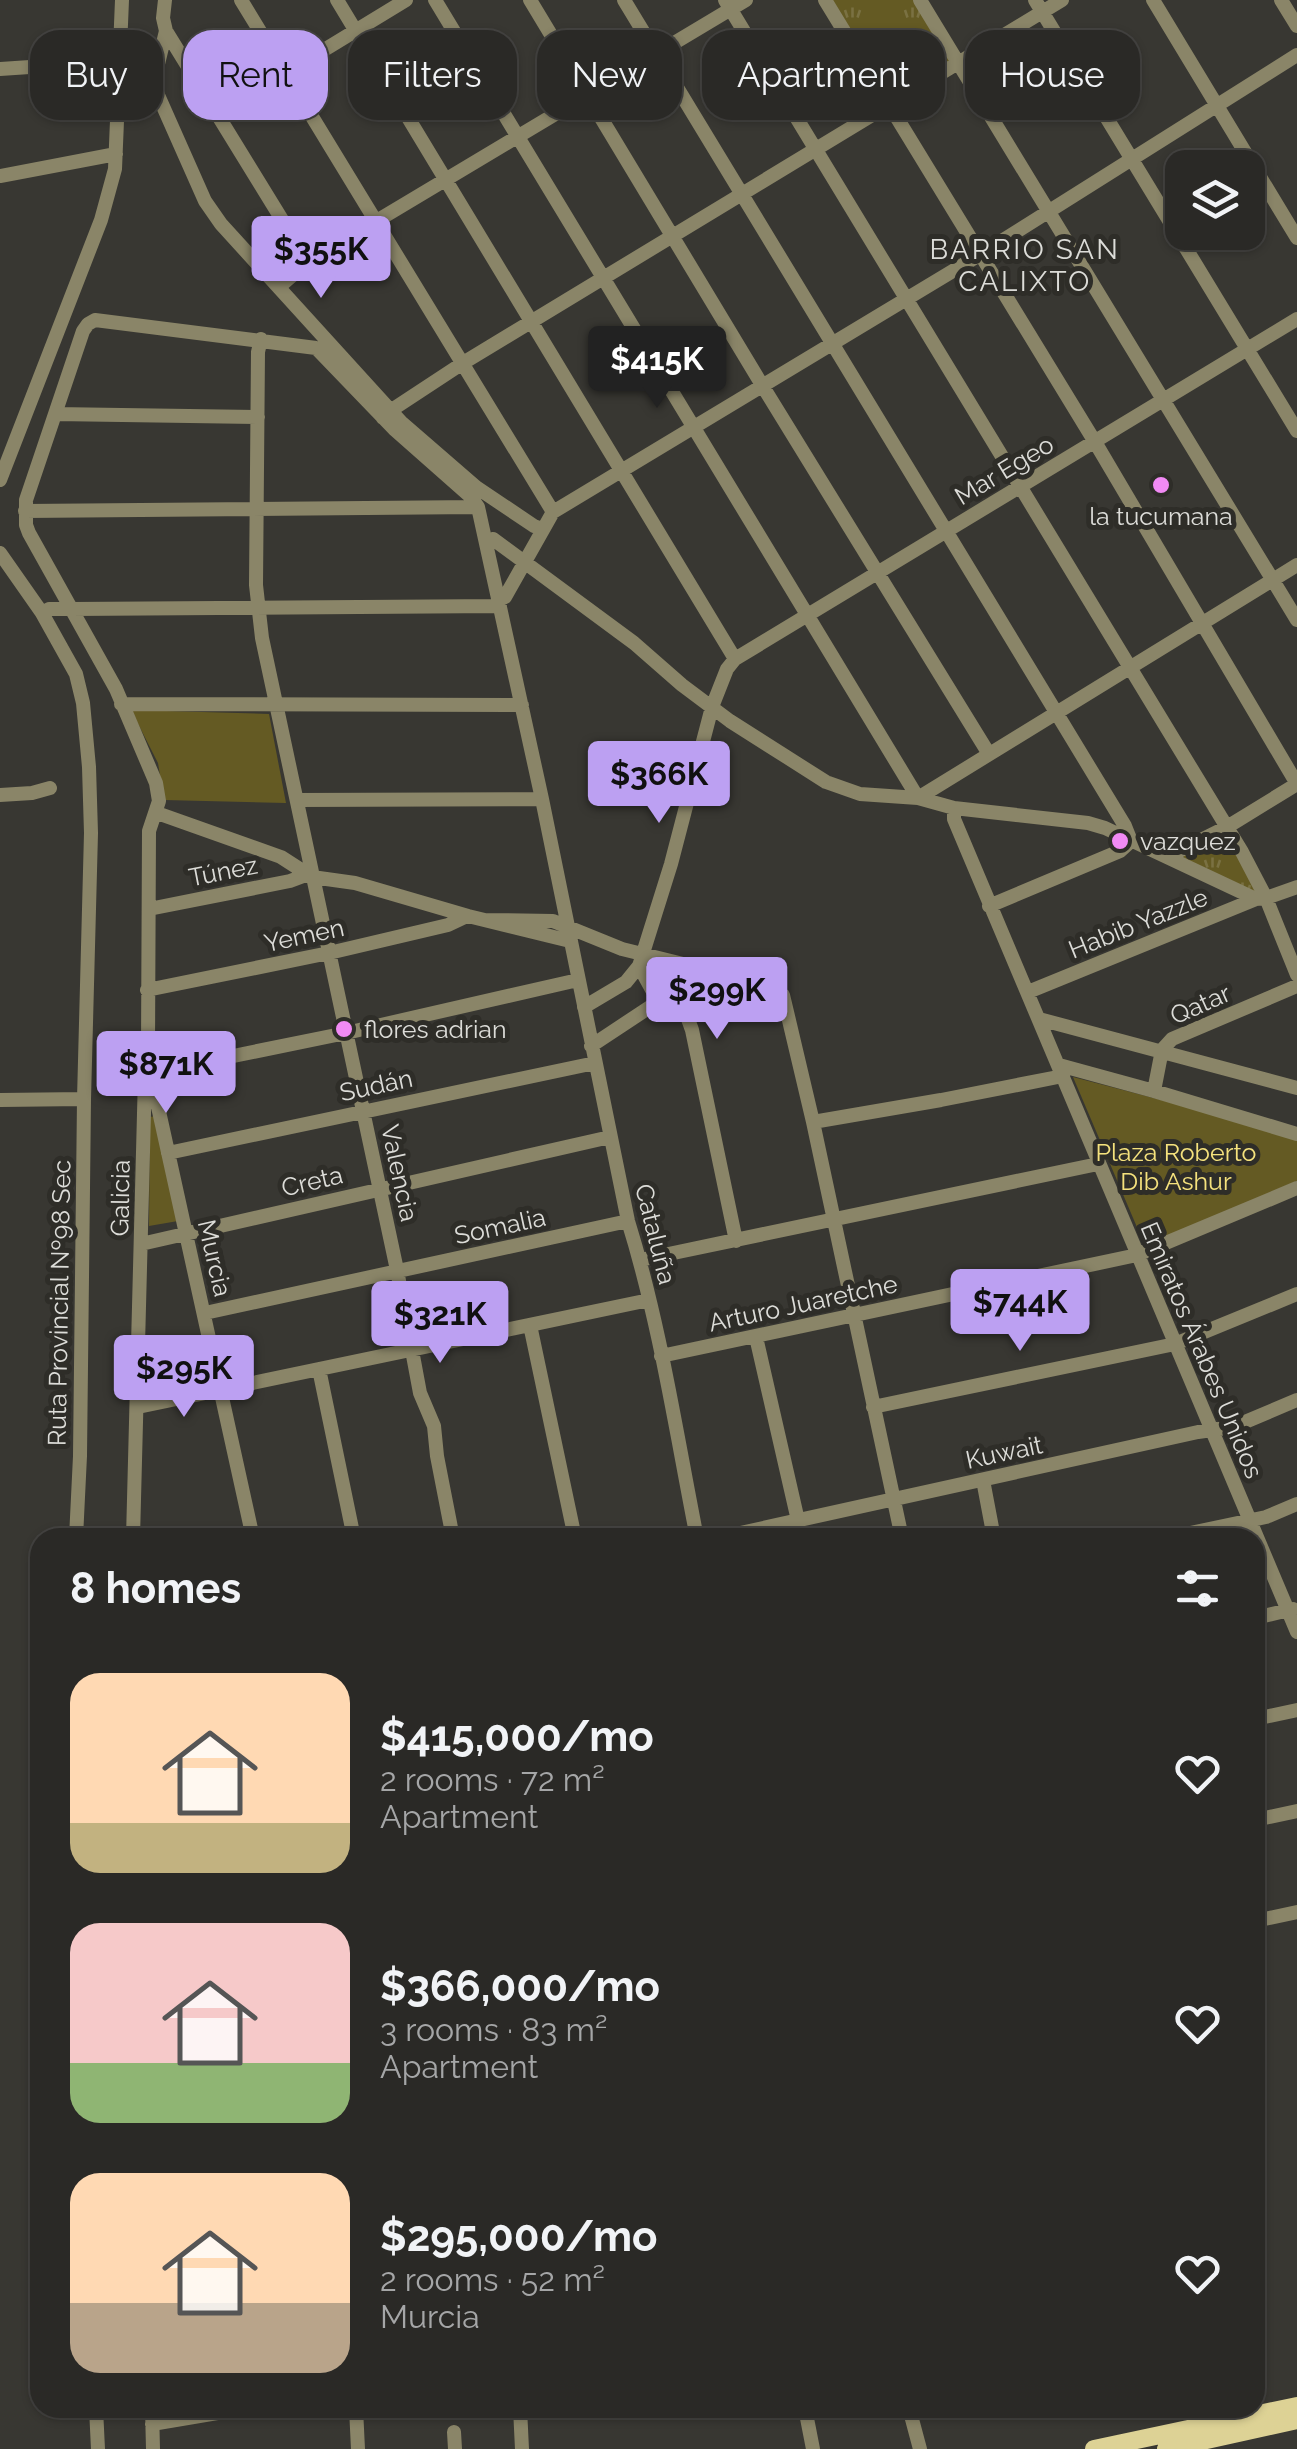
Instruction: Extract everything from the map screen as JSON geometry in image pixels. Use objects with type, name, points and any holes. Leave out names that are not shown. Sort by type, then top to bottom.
[{"type":"main road","points":[[1265,2416],[1297,2406]]},
{"type":"main road","points":[[1175,2444],[1258,2418]]},
{"type":"main road","points":[[1094,2449],[1175,2444],[1297,2420]]},
{"type":"street","points":[[121,30],[122,0]]},
{"type":"street","points":[[165,0],[162,18],[166,31],[183,58]]},
{"type":"street","points":[[241,0],[260,30]]},
{"type":"street","points":[[337,0],[355,30]]},
{"type":"street","points":[[358,30],[406,0]]},
{"type":"street","points":[[435,0],[918,798]]},
{"type":"street","points":[[530,0],[548,30]]},
{"type":"street","points":[[624,0],[642,30]]},
{"type":"street","points":[[682,36],[728,5],[746,0]]},
{"type":"street","points":[[825,0],[843,30]]},
{"type":"street","points":[[920,0],[1297,620]]},
{"type":"street","points":[[945,72],[1038,6],[1062,0]]},
{"type":"street","points":[[1153,0],[1297,238]]},
{"type":"street","points":[[1281,0],[1297,26]]},
{"type":"street","points":[[728,5],[1227,828],[1297,975]]},
{"type":"street","points":[[1038,6],[1297,431]]},
{"type":"street","points":[[166,31],[155,83],[206,201],[321,343],[419,454],[471,497],[478,507],[501,601]]},
{"type":"street","points":[[501,601],[553,512],[981,254],[1297,54]]},
{"type":"street","points":[[0,69],[30,67]]},
{"type":"street","points":[[682,96],[1131,841]]},
{"type":"street","points":[[0,480],[102,220],[113,181],[117,120]]},
{"type":"street","points":[[222,120],[308,262]]},
{"type":"street","points":[[315,120],[553,512]]},
{"type":"street","points":[[409,120],[735,659],[712,708],[672,864],[640,960],[626,982],[584,1007]]},
{"type":"street","points":[[278,287],[308,262],[548,120]]},
{"type":"street","points":[[604,120],[989,754]]},
{"type":"street","points":[[387,415],[532,321],[866,120]]},
{"type":"street","points":[[898,120],[1203,621],[1297,784],[1227,828],[1167,858]]},
{"type":"street","points":[[0,176],[116,154]]},
{"type":"street","name":"Mar Egeo","points":[[735,659],[1297,319]]},
{"type":"street","points":[[321,343],[92,321],[83,331],[25,511],[478,507]]},
{"type":"street","name":"Valencia","points":[[261,339],[258,608],[309,876],[364,1111],[420,1392],[434,1426],[451,1528]]},
{"type":"street","points":[[55,414],[258,416]]},
{"type":"street","points":[[387,415],[476,487],[542,529]]},
{"type":"street","points":[[476,487],[488,513],[501,601]]},
{"type":"street","name":"Galicia","points":[[25,511],[29,534],[116,689],[156,783],[159,800],[149,825],[148,1047],[133,1528]]},
{"type":"street","points":[[493,538],[634,643],[712,708],[843,790],[918,798],[954,808],[1088,823],[1261,899]]},
{"type":"street","name":"Ruta Provincial Nº98 Sec","points":[[0,552],[42,613],[76,674],[89,768],[91,833],[76,1528]]},
{"type":"street","points":[[918,798],[1297,565]]},
{"type":"street","points":[[42,613],[71,609],[501,601]]},
{"type":"street","name":"Cataluña","points":[[501,601],[594,1063],[649,1300],[695,1528]]},
{"type":"street","points":[[121,704],[522,704]]},
{"type":"street","points":[[0,795],[50,788]]},
{"type":"street","points":[[297,800],[542,799]]},
{"type":"street","name":"Emiratos Árabes Unidos","points":[[954,808],[954,819],[989,906],[1254,1528]]},
{"type":"street","points":[[156,813],[281,857],[309,876],[355,883],[485,920],[569,934],[622,949],[640,960],[740,978],[784,995],[900,1528]]},
{"type":"street","points":[[989,906],[1120,851],[1131,841]]},
{"type":"street","name":"Túnez","points":[[149,909],[309,876]]},
{"type":"street","name":"Habib Yazzle","points":[[1028,992],[1296,888]]},
{"type":"street","name":"Yemen","points":[[147,990],[329,953],[468,916]]},
{"type":"street","points":[[640,960],[661,999]]},
{"type":"street","points":[[591,1046],[661,999],[690,967]]},
{"type":"street","points":[[147,1073],[578,980]]},
{"type":"street","name":"Qatar","points":[[1154,1091],[1162,1050],[1172,1039],[1297,986]]},
{"type":"street","points":[[661,999],[680,998],[692,1030],[736,1241]]},
{"type":"street","points":[[1039,1018],[1297,1088]]},
{"type":"street","name":"Sudán","points":[[168,1153],[594,1063]]},
{"type":"street","points":[[814,1122],[941,1100],[1061,1071],[1154,1091],[1297,1134]]},
{"type":"street","name":"Murcia","points":[[147,1073],[252,1528]]},
{"type":"street","points":[[0,1100],[84,1099]]},
{"type":"street","name":"Creta","points":[[141,1244],[610,1137]]},
{"type":"street","points":[[640,1260],[1098,1164]]},
{"type":"street","name":"Arturo Juaretche","points":[[661,1356],[1137,1255],[1297,1188]]},
{"type":"street","name":"Somalia","points":[[205,1314],[628,1222]]},
{"type":"street","points":[[873,1407],[1175,1344],[1297,1294]]},
{"type":"street","points":[[138,1407],[649,1300]]},
{"type":"street","points":[[530,1324],[573,1528]]},
{"type":"street","points":[[756,1337],[800,1528]]},
{"type":"street","points":[[319,1369],[352,1528]]},
{"type":"street","name":"Kuwait","points":[[762,1528],[1232,1427],[1297,1400]]},
{"type":"street","points":[[983,1480],[992,1528]]},
{"type":"street","points":[[1213,1528],[1266,1518],[1297,1504]]},
{"type":"street","name":"Emiratos Árabes Unidos","points":[[1265,1551],[1293,1609],[1297,1632]]},
{"type":"street","points":[[1265,1616],[1293,1609]]},
{"type":"street","points":[[1265,1717],[1297,1710]]},
{"type":"street","points":[[1265,1818],[1297,1811]]},
{"type":"street","points":[[1265,1919],[1297,1912]]},
{"type":"street","points":[[96,2418],[98,2449]]},
{"type":"street","points":[[152,2418],[153,2449]]},
{"type":"street","points":[[152,2424],[188,2418]]},
{"type":"street","points":[[356,2418],[358,2449]]},
{"type":"street","points":[[520,2418],[522,2449]]},
{"type":"street","points":[[807,2418],[814,2449]]},
{"type":"street","points":[[912,2418],[920,2449]]},
{"type":"street","points":[[454,2432],[456,2449]]},
{"type":"green space","points":[[827,0],[918,0],[936,30],[845,30]]},
{"type":"green space","points":[[945,45],[956,63],[945,70]]},
{"type":"green space","points":[[131,710],[269,714],[286,803],[164,800],[158,763]]},
{"type":"green space","points":[[1227,829],[1265,898],[1169,858]]},
{"type":"green space","name":"Plaza Roberto Dib Ashur","points":[[1073,1077],[1297,1139],[1297,1181],[1145,1246]]},
{"type":"green space","points":[[155,1116],[178,1221],[149,1226],[150,1117]]},
{"type":"place","name":"la tucumana","points":[[1161,485]]},
{"type":"place","name":"vazquez","points":[[1120,841]]},
{"type":"place","name":"flores adrian","points":[[344,1029]]},
{"type":"district","name":"BARRIO SAN CALIXTO","points":[[1025,265]]}]
